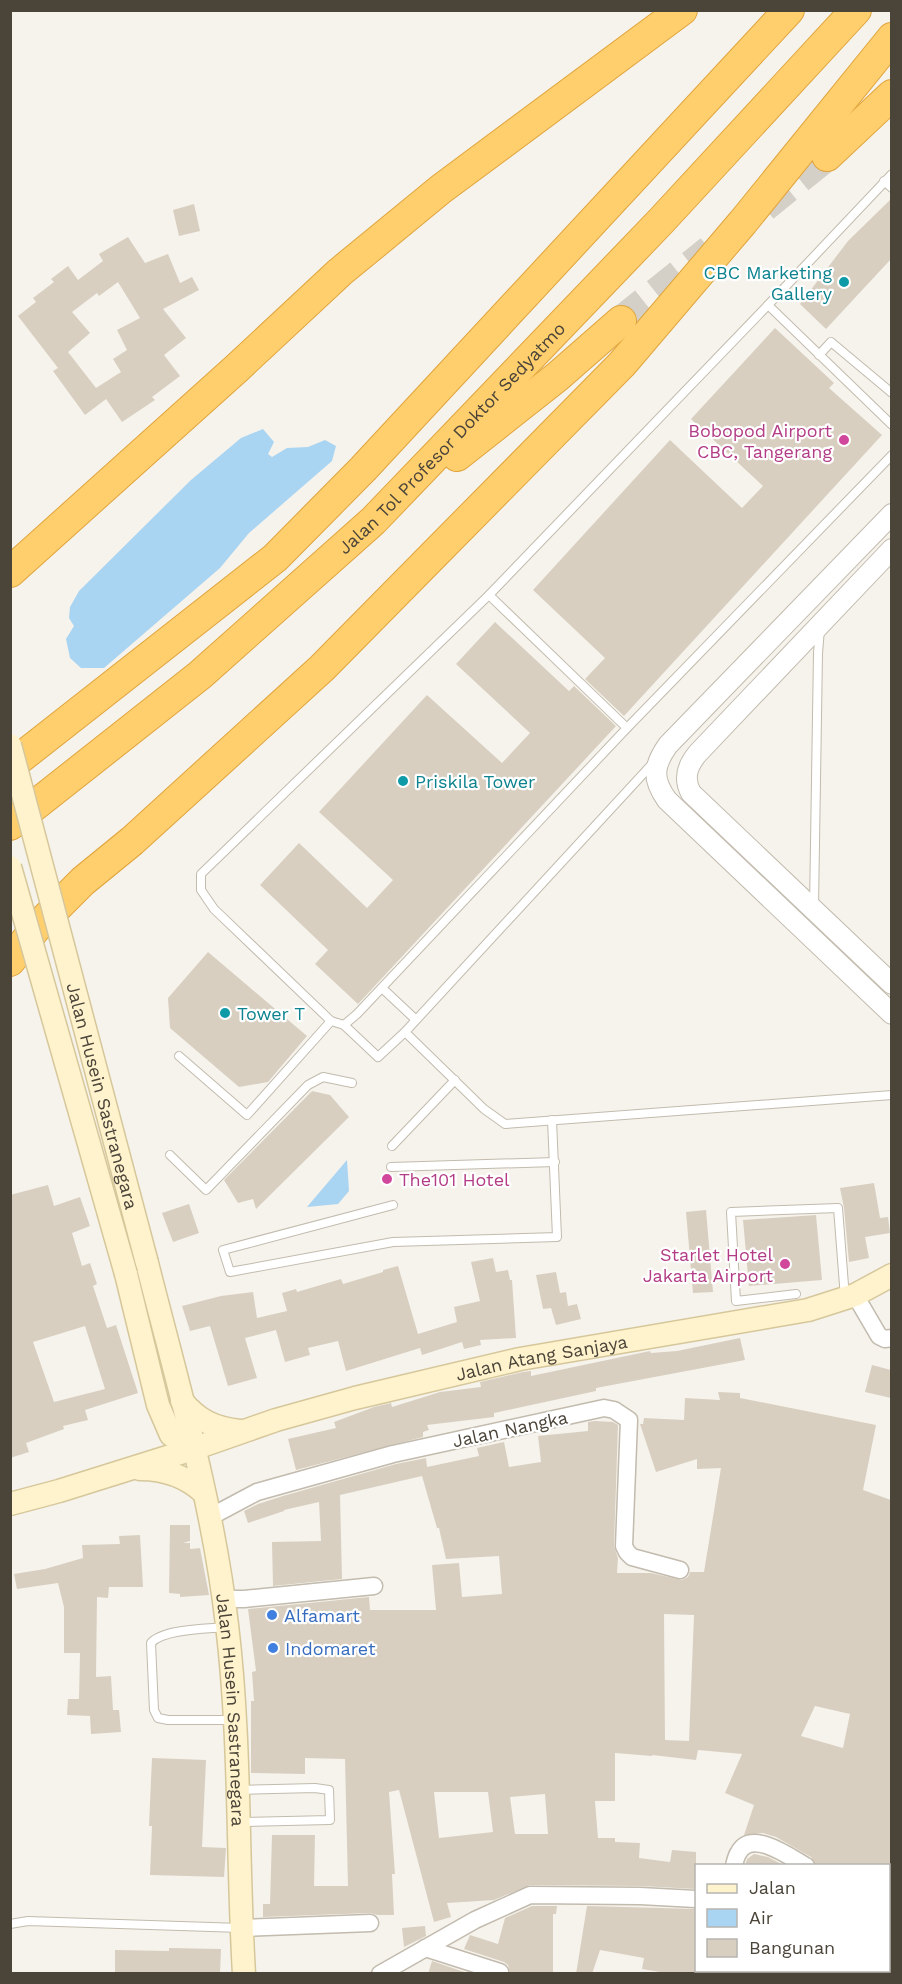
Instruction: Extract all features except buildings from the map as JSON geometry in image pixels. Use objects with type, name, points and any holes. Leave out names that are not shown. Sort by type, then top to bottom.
[{"type":"highway","points":[[10,572],[236,369],[340,272],[441,189],[682,10]]},
{"type":"highway","points":[[10,766],[275,558],[363,469],[789,10]]},
{"type":"highway","name":"Jalan Tol Profesor Doktor Sedyatmo","points":[[10,825],[200,675],[373,521],[661,221],[856,10]]},
{"type":"highway","points":[[10,961],[35,929],[83,881],[132,841],[322,668],[622,364],[743,222],[891,38]]},
{"type":"highway","points":[[827,156],[891,95]]},
{"type":"highway","points":[[373,521],[557,377],[621,321]]},
{"type":"main road","name":"Jalan Husein Sastranegara","points":[[10,745],[147,1263],[207,1504],[228,1627],[240,1822],[244,1974]]},
{"type":"main road","name":"Jalan Husein Sastranegara","points":[[10,867],[126,1275],[158,1406],[171,1435],[193,1449]]},
{"type":"main road","name":"Jalan Atang Sanjaya","points":[[193,1449],[240,1431],[355,1398],[520,1359],[737,1312],[808,1310],[850,1297],[891,1275]]},
{"type":"main road","points":[[182,1401],[194,1415],[205,1422],[240,1431]]},
{"type":"main road","points":[[207,1504],[213,1460],[226,1443],[240,1431]]},
{"type":"main road","points":[[10,1504],[193,1449]]},
{"type":"main road","points":[[129,1468],[150,1469],[179,1476],[189,1481],[207,1504]]},
{"type":"street","points":[[891,514],[677,736],[659,758],[657,765],[657,784],[667,800],[891,1014]]},
{"type":"street","points":[[891,549],[698,753],[692,760],[686,777],[691,793],[891,984]]},
{"type":"street","points":[[850,1297],[881,1332]]},
{"type":"street","name":"Jalan Nangka","points":[[207,1504],[393,1454],[604,1408],[614,1410],[629,1420],[624,1546],[632,1557],[680,1570]]},
{"type":"street","points":[[224,1599],[374,1586]]},
{"type":"street","points":[[735,1864],[743,1847],[755,1843],[769,1846],[802,1864]]},
{"type":"street","points":[[380,1974],[475,1920],[530,1895],[695,1899]]},
{"type":"street","points":[[241,1928],[370,1923]]},
{"type":"street","points":[[425,1948],[500,1972]]},
{"type":"lane","points":[[659,758],[405,1032],[378,1057],[344,1025],[331,1021],[214,909],[201,890],[201,874],[489,595],[891,174]]},
{"type":"lane","points":[[884,181],[891,188]]},
{"type":"lane","points":[[768,304],[891,425]]},
{"type":"lane","points":[[819,354],[831,342],[891,393]]},
{"type":"lane","points":[[344,1025],[891,455]]},
{"type":"lane","points":[[489,595],[627,728]]},
{"type":"lane","points":[[814,910],[818,665],[821,625]]},
{"type":"lane","points":[[381,988],[415,1019]]},
{"type":"lane","points":[[179,1056],[247,1115],[331,1021]]},
{"type":"lane","points":[[405,1032],[484,1109],[505,1124],[891,1095]]},
{"type":"lane","points":[[170,1155],[206,1190],[308,1085],[323,1077],[352,1083]]},
{"type":"lane","points":[[392,1146],[455,1080]]},
{"type":"lane","points":[[393,1205],[223,1250],[230,1272],[393,1242],[557,1237],[552,1120]]},
{"type":"lane","points":[[392,1167],[555,1162]]},
{"type":"lane","points":[[796,1294],[737,1312],[731,1212],[838,1208],[850,1297]]},
{"type":"lane","points":[[228,1627],[165,1634],[151,1643],[154,1710],[158,1718],[168,1720],[234,1720]]},
{"type":"lane","points":[[238,1790],[315,1788],[329,1790],[330,1820],[240,1822]]},
{"type":"lane","points":[[10,1924],[28,1921],[241,1928]]},
{"type":"water","points":[[263,429],[274,442],[268,454],[272,457],[287,448],[308,447],[325,440],[336,446],[332,461],[249,533],[220,568],[104,668],[81,668],[70,658],[66,639],[74,626],[69,618],[70,607],[79,591],[191,480],[241,438]]},
{"type":"water","points":[[347,1160],[349,1191],[338,1204],[307,1207]]},
{"type":"tunnel","points":[[764,207],[827,156]]},
{"type":"tunnel","points":[[621,321],[710,250]]},
{"type":"place","name":"CBC Marketing Gallery","points":[[844,282]]},
{"type":"place","name":"Bobopod Airport CBC, Tangerang","points":[[844,440]]},
{"type":"place","name":"Priskila Tower","points":[[403,781]]},
{"type":"place","name":"Tower T","points":[[225,1013]]},
{"type":"place","name":"The101 Hotel","points":[[387,1179]]},
{"type":"place","name":"Starlet Hotel Jakarta Airport","points":[[785,1264]]},
{"type":"place","name":"Alfamart","points":[[272,1615]]},
{"type":"place","name":"Indomaret","points":[[273,1648]]}]
